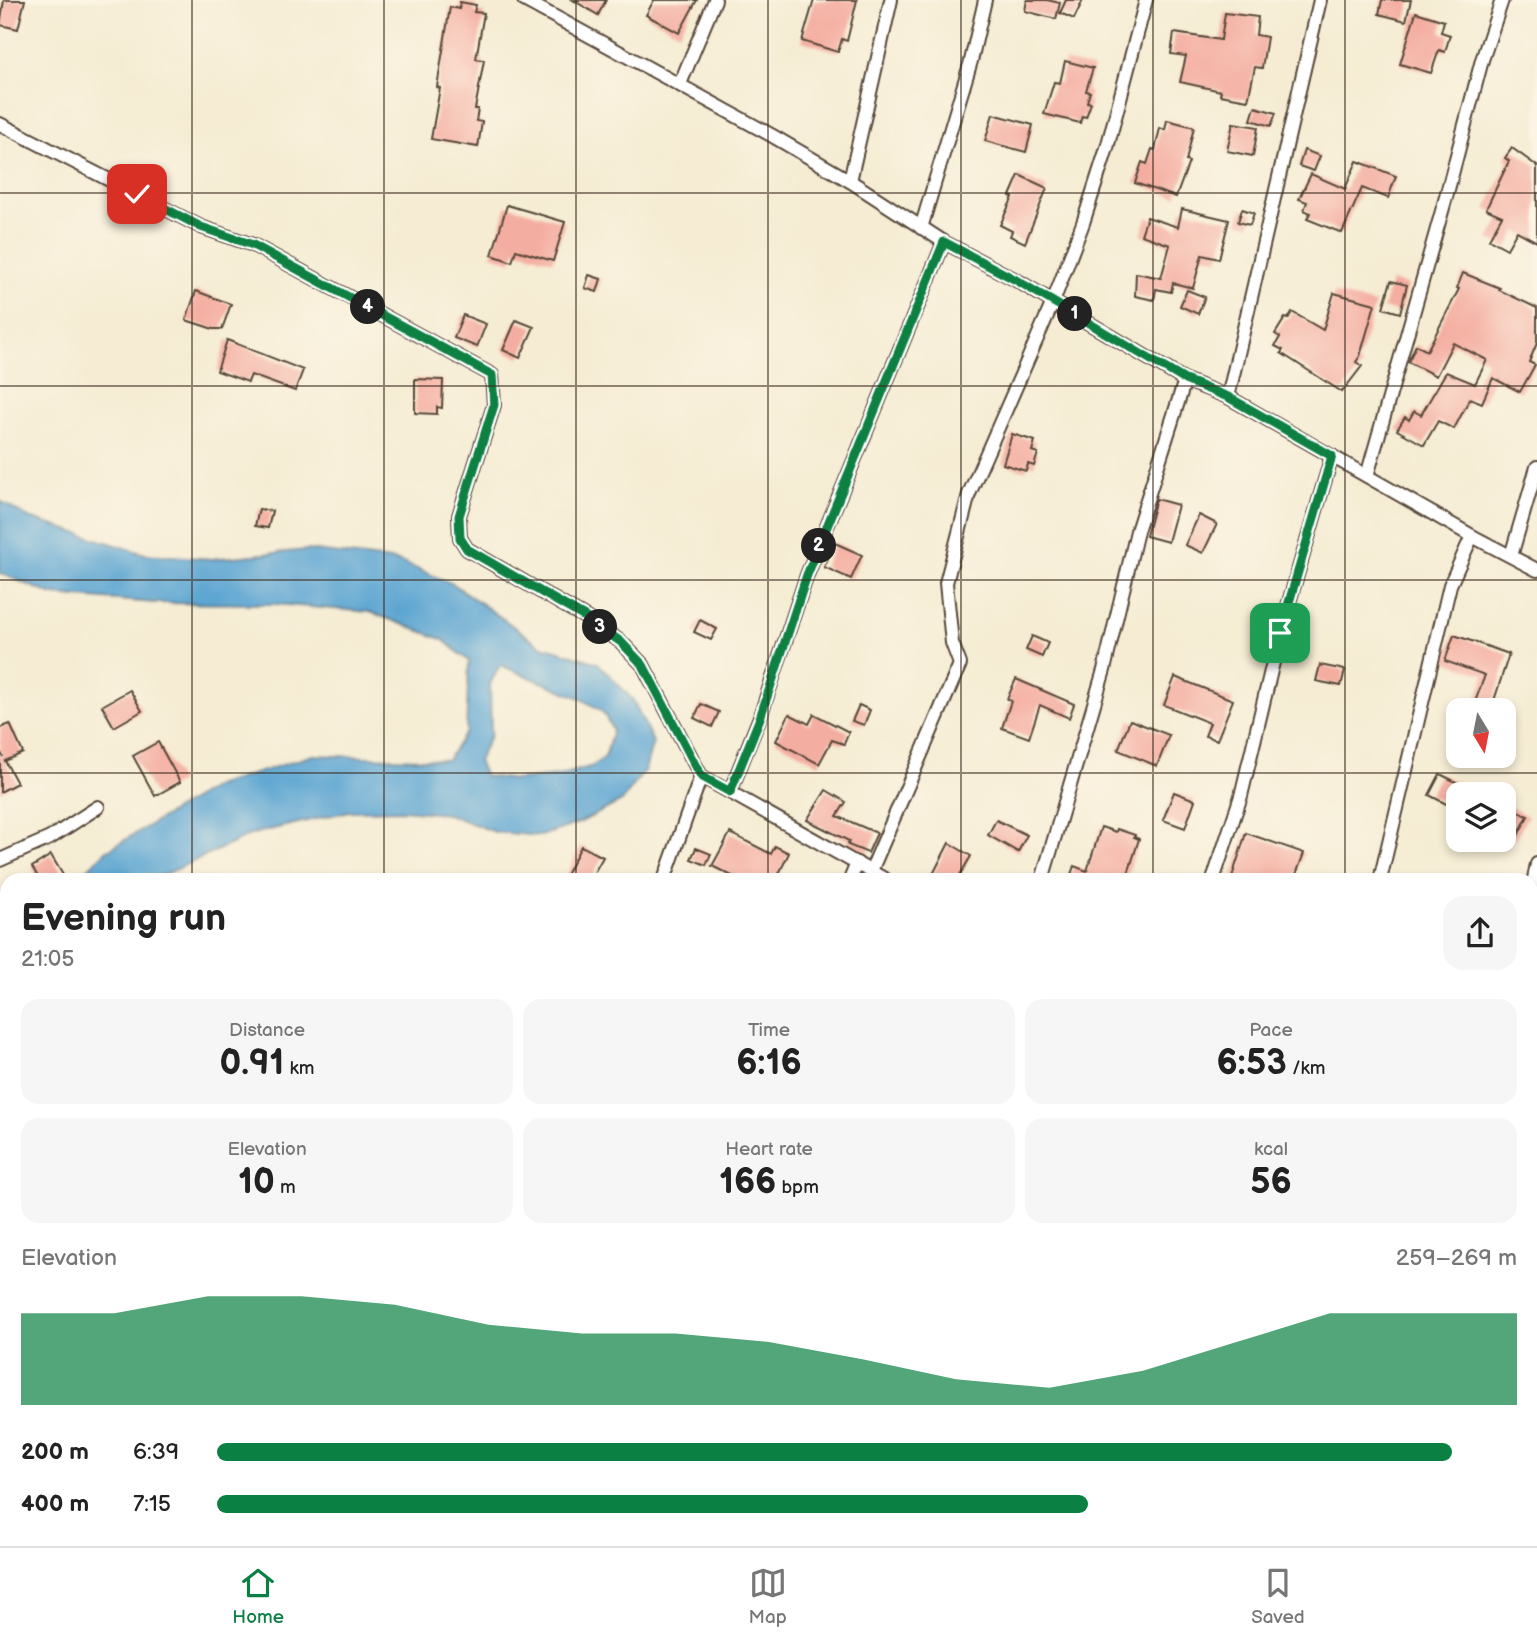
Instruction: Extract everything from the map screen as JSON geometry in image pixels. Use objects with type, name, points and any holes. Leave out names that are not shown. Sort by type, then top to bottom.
[{"type":"street","points":[[524,0],[680,84],[850,181],[944,242],[1185,380],[1228,397],[1472,537],[1537,570]]},
{"type":"street","points":[[680,84],[715,0]]},
{"type":"street","points":[[850,181],[891,0]]},
{"type":"street","points":[[921,228],[971,61],[985,0]]},
{"type":"street","points":[[871,871],[960,664],[952,643],[947,583],[969,494],[1053,302],[1083,223],[1107,148],[1146,0]]},
{"type":"street","points":[[1228,397],[1320,0]]},
{"type":"street","points":[[1367,476],[1482,60],[1502,0]]},
{"type":"street","points":[[0,124],[201,227],[253,245],[492,375],[494,405],[459,516],[460,538],[467,549],[588,619],[621,642],[643,665],[701,776],[874,873]]},
{"type":"street","points":[[730,792],[760,718],[807,575],[944,242]]},
{"type":"street","points":[[1044,873],[1104,670],[1137,531],[1185,380]]},
{"type":"street","points":[[1215,873],[1241,796],[1280,633],[1332,456]]},
{"type":"street","points":[[1511,555],[1537,467]]},
{"type":"street","points":[[1382,873],[1450,585],[1472,537]]},
{"type":"street","points":[[666,873],[701,776]]},
{"type":"street","points":[[0,860],[50,838],[98,807]]},
{"type":"street","points":[[853,873],[857,863]]},
{"type":"water","points":[[0,501],[29,518],[145,554],[211,559],[307,550],[398,561],[453,584],[540,645],[598,663],[633,700],[653,742],[645,770],[622,801],[579,823],[541,836],[495,832],[447,814],[404,810],[349,811],[252,834],[168,873],[83,873],[106,851],[216,786],[313,755],[447,760],[466,732],[469,661],[442,639],[370,612],[275,604],[155,603],[53,595],[0,573]],"holes":[[[500,665],[578,697],[602,711],[613,730],[605,757],[593,766],[558,776],[516,780],[485,776],[478,761],[491,734],[490,684]]]},
{"type":"building","points":[[4,0],[25,0],[18,29],[0,25]]},
{"type":"building","points":[[573,0],[606,0],[598,15]]},
{"type":"building","points":[[654,0],[697,0],[679,33],[646,15]]},
{"type":"building","points":[[814,0],[857,0],[847,41],[842,39],[838,52],[802,41]]},
{"type":"building","points":[[1027,0],[1060,3],[1056,19],[1025,11]]},
{"type":"building","points":[[1066,0],[1083,0],[1074,19],[1060,13]]},
{"type":"building","points":[[1382,0],[1411,0],[1406,21],[1379,14]]},
{"type":"building","points":[[460,2],[476,5],[474,12],[484,13],[476,59],[484,60],[475,109],[478,109],[476,121],[482,122],[478,147],[431,139],[450,7],[459,9]]},
{"type":"building","points":[[1416,12],[1444,21],[1441,32],[1450,35],[1445,52],[1439,50],[1431,73],[1400,64]]},
{"type":"building","points":[[1225,13],[1258,17],[1256,35],[1267,37],[1262,68],[1255,67],[1248,100],[1220,95],[1221,91],[1180,82],[1186,56],[1171,54],[1174,33],[1221,40]]},
{"type":"building","points":[[1065,61],[1093,68],[1086,91],[1090,92],[1087,102],[1091,103],[1086,117],[1082,116],[1080,123],[1044,114],[1054,82],[1060,83]]},
{"type":"building","points":[[1255,107],[1276,113],[1271,126],[1251,120]]},
{"type":"building","points":[[993,114],[1033,125],[1026,152],[985,141]]},
{"type":"building","points":[[1167,120],[1194,127],[1186,161],[1189,162],[1176,197],[1135,183],[1142,162],[1147,164],[1152,149],[1155,150],[1160,128],[1165,130]]},
{"type":"building","points":[[1233,123],[1258,127],[1253,156],[1227,151]]},
{"type":"building","points":[[1512,148],[1537,166],[1537,242],[1517,231],[1507,249],[1489,239],[1502,216],[1486,209],[1509,161],[1505,158]]},
{"type":"building","points":[[1304,150],[1320,156],[1314,171],[1299,166]]},
{"type":"building","points":[[1357,161],[1396,176],[1388,198],[1362,188],[1342,233],[1307,219],[1310,213],[1304,210],[1307,202],[1299,199],[1311,174],[1345,189]]},
{"type":"building","points":[[1019,175],[1047,188],[1025,243],[1010,236],[1012,231],[1000,225],[1013,197],[1010,196]]},
{"type":"building","points":[[507,205],[565,222],[553,261],[516,250],[512,262],[492,255]]},
{"type":"building","points":[[1182,209],[1229,220],[1219,259],[1202,255],[1193,288],[1173,283],[1171,292],[1156,289],[1154,300],[1135,296],[1136,273],[1161,278],[1170,245],[1141,235],[1147,217],[1178,227]]},
{"type":"building","points":[[1242,209],[1254,213],[1250,225],[1238,222]]},
{"type":"building","points":[[1463,273],[1500,288],[1499,290],[1537,308],[1537,343],[1529,362],[1535,365],[1520,392],[1493,378],[1482,403],[1470,398],[1454,429],[1438,421],[1424,445],[1397,430],[1405,417],[1409,420],[1414,411],[1421,415],[1446,372],[1475,384],[1487,360],[1453,343],[1436,376],[1408,362],[1416,345],[1427,351],[1459,289],[1457,288]]},
{"type":"building","points":[[589,275],[601,279],[597,292],[585,288]]},
{"type":"building","points":[[1391,281],[1407,285],[1400,313],[1383,308]]},
{"type":"building","points":[[1187,290],[1205,297],[1198,314],[1180,306]]},
{"type":"building","points":[[196,291],[231,304],[222,329],[213,329],[186,320]]},
{"type":"building","points":[[1334,293],[1375,304],[1356,362],[1362,366],[1342,392],[1281,353],[1283,350],[1275,346],[1280,337],[1275,334],[1292,312],[1323,330]]},
{"type":"building","points":[[463,315],[486,324],[477,347],[454,338]]},
{"type":"building","points":[[516,320],[534,327],[520,358],[503,350]]},
{"type":"building","points":[[227,340],[303,370],[295,391],[251,375],[248,382],[217,371]]},
{"type":"building","points":[[415,379],[443,380],[442,408],[437,407],[437,414],[415,413]]},
{"type":"building","points":[[1012,434],[1035,441],[1032,451],[1038,453],[1034,466],[1028,464],[1026,471],[1003,464]]},
{"type":"building","points":[[1156,499],[1178,505],[1168,542],[1146,536]]},
{"type":"building","points":[[259,509],[272,511],[268,528],[255,526]]},
{"type":"building","points":[[1199,515],[1217,524],[1203,553],[1185,545]]},
{"type":"building","points":[[835,543],[862,555],[851,579],[824,567]]},
{"type":"building","points":[[700,620],[717,629],[711,640],[694,632]]},
{"type":"building","points":[[1454,635],[1509,654],[1495,698],[1476,698],[1485,675],[1445,661]]},
{"type":"building","points":[[1032,636],[1048,643],[1042,657],[1026,650]]},
{"type":"building","points":[[1320,665],[1345,670],[1341,686],[1316,681]]},
{"type":"building","points":[[1175,677],[1233,700],[1217,740],[1205,736],[1210,723],[1164,705]]},
{"type":"building","points":[[1016,679],[1074,704],[1069,718],[1040,705],[1029,738],[1002,728],[1011,701],[1007,699]]},
{"type":"building","points":[[130,690],[142,711],[114,727],[102,706]]},
{"type":"building","points":[[701,704],[719,712],[712,727],[694,718]]},
{"type":"building","points":[[859,705],[870,710],[864,725],[852,721]]},
{"type":"building","points":[[789,714],[809,724],[814,714],[849,732],[844,744],[832,740],[819,764],[776,741]]},
{"type":"building","points":[[1130,720],[1169,735],[1157,766],[1118,750]]},
{"type":"building","points":[[10,724],[23,753],[5,761],[17,783],[0,792],[0,752],[3,757],[0,751],[0,728]]},
{"type":"building","points":[[158,742],[180,782],[155,796],[133,756]]},
{"type":"building","points":[[1440,774],[1456,782],[1446,782],[1446,804],[1429,795]]},
{"type":"building","points":[[826,790],[846,802],[837,816],[877,833],[868,853],[848,845],[849,841],[807,820]]},
{"type":"building","points":[[1174,792],[1195,800],[1185,828],[1163,820]]},
{"type":"building","points":[[1516,810],[1528,816],[1516,839]]},
{"type":"building","points":[[996,820],[1027,835],[1018,852],[988,835]]},
{"type":"building","points":[[1101,827],[1116,832],[1117,829],[1139,839],[1128,873],[1072,873],[1074,866],[1087,871]]},
{"type":"building","points":[[730,833],[771,854],[775,846],[789,853],[779,873],[726,873],[712,866]]},
{"type":"building","points":[[1246,833],[1304,853],[1297,873],[1233,873]]},
{"type":"building","points":[[949,843],[971,856],[961,873],[934,873]]},
{"type":"building","points":[[581,846],[603,857],[594,873],[567,873]]},
{"type":"building","points":[[696,848],[711,854],[706,865],[691,859]]},
{"type":"building","points":[[51,855],[62,873],[36,873],[32,867]]},
{"type":"route","points":[[137,194],[201,227],[253,245],[492,375],[494,405],[459,516],[460,538],[467,549],[588,619],[621,642],[643,665],[701,776],[730,792],[760,718],[807,575],[944,242],[1016,280],[1185,380],[1228,397],[1332,456],[1280,633]]}]
